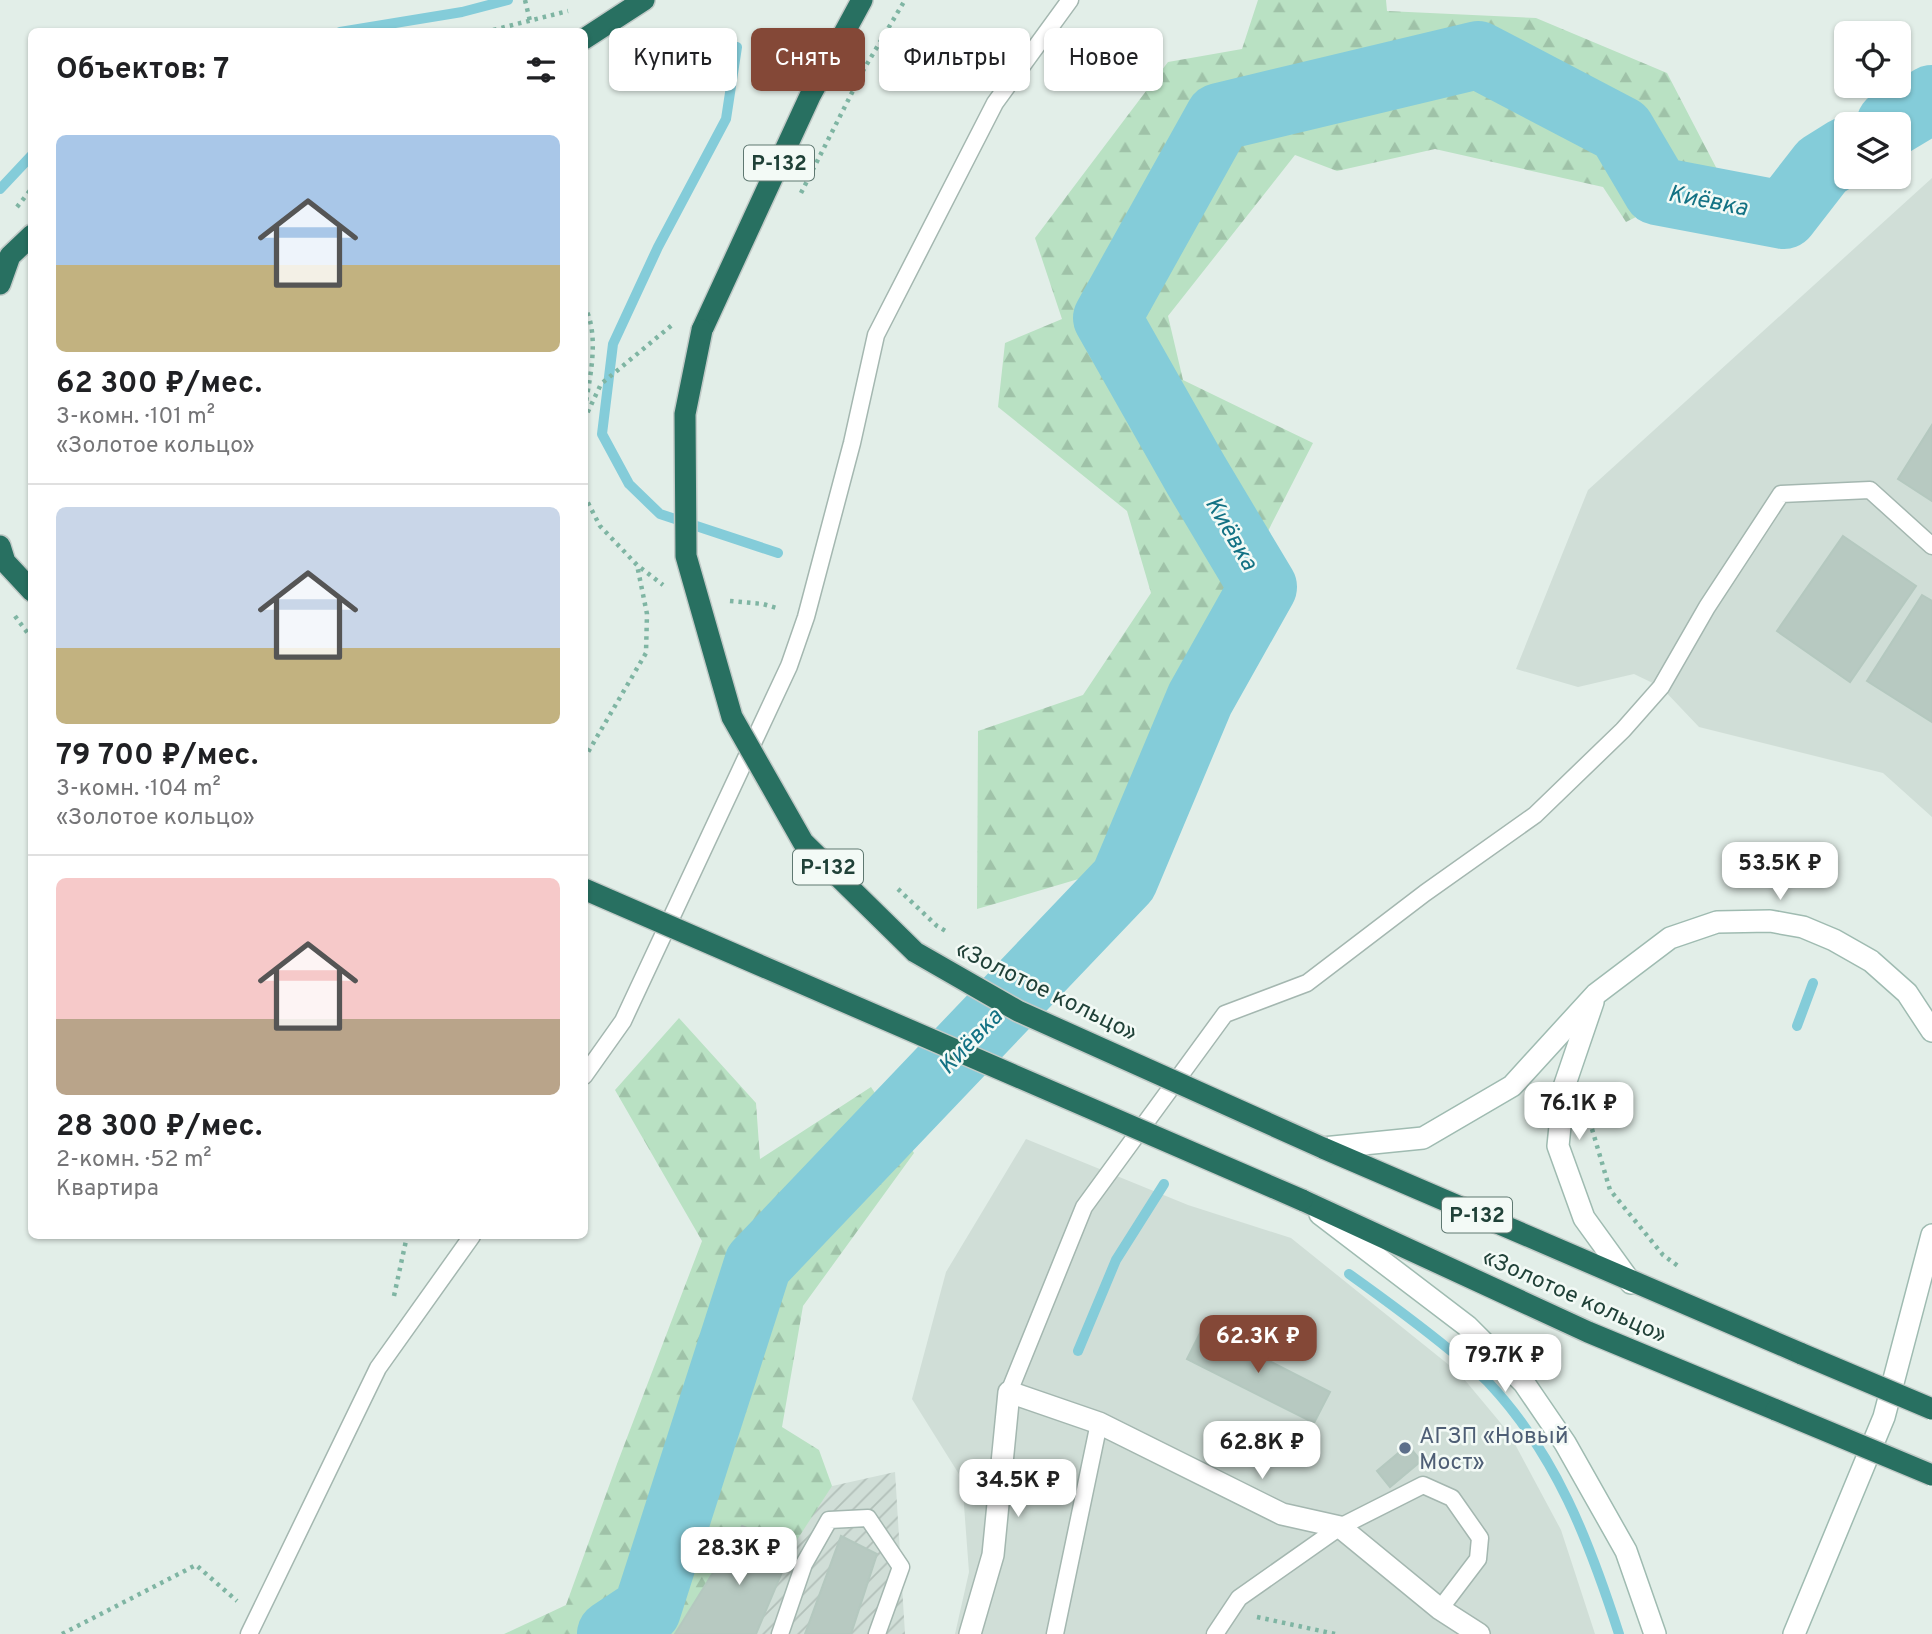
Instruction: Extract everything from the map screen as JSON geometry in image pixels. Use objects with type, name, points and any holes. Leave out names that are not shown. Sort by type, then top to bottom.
[{"type":"highway","points":[[588,36],[644,0]]},
{"type":"highway","name":"«Золотое кольцо»","points":[[862,0],[810,96],[702,330],[685,414],[686,556],[732,717],[803,842],[915,952],[1018,1011],[1323,1148]]},
{"type":"highway","points":[[0,284],[10,256],[28,239]]},
{"type":"highway","points":[[0,546],[5,562],[28,587]]},
{"type":"highway","name":"«Золотое кольцо»","points":[[588,891],[1302,1200],[1588,1332],[1932,1475]]},
{"type":"highway","name":"Р-132","points":[[1323,1148],[1631,1283]]},
{"type":"highway","name":"«Золотое кольцо»","points":[[1631,1283],[1932,1409]]},
{"type":"main road","points":[[1323,1148],[1423,1138],[1512,1086],[1595,994],[1670,938],[1717,922],[1770,921],[1803,927],[1834,940],[1871,961],[1907,993],[1932,1031]]},
{"type":"main road","points":[[1595,994],[1564,1087],[1558,1146],[1584,1218],[1631,1283]]},
{"type":"main road","points":[[1302,1200],[1467,1326],[1524,1383],[1565,1443],[1626,1551],[1655,1634]]},
{"type":"main road","points":[[1794,1634],[1884,1417],[1932,1235]]},
{"type":"main road","points":[[970,1634],[993,1555],[1009,1392],[1099,1423],[1282,1514],[1340,1527],[1440,1609],[1479,1634]]},
{"type":"lane","points":[[588,1070],[624,1021],[789,666],[806,617],[852,443],[876,335],[995,103],[1070,0]]},
{"type":"lane","points":[[1009,1392],[1084,1207],[1225,1014],[1307,983],[1425,892],[1535,814],[1623,730],[1661,687],[1707,607],[1781,494],[1870,490],[1932,546]]},
{"type":"lane","points":[[253,1627],[378,1368],[470,1239]]},
{"type":"lane","points":[[1055,1634],[1099,1423]]},
{"type":"lane","points":[[1215,1634],[1239,1598],[1340,1527],[1423,1485],[1452,1498],[1480,1538],[1478,1559],[1440,1609]]},
{"type":"lane","points":[[780,1634],[804,1564],[828,1520],[868,1518],[901,1567],[877,1634]]},
{"type":"path","points":[[796,204],[864,69],[905,0]]},
{"type":"path","points":[[525,2],[530,21]]},
{"type":"path","points":[[501,28],[574,9]]},
{"type":"path","points":[[588,319],[594,341],[588,385]]},
{"type":"path","points":[[588,412],[601,384],[675,322]]},
{"type":"path","points":[[588,503],[600,526],[637,565],[648,614],[646,653],[588,752]]},
{"type":"path","points":[[726,594],[730,607]]},
{"type":"path","points":[[889,880],[937,926],[959,939]]},
{"type":"path","points":[[1589,1118],[1609,1190],[1663,1255],[1684,1271]]},
{"type":"path","points":[[62,1634],[196,1564],[253,1627]]},
{"type":"path","points":[[1232,1608],[1262,1619],[1335,1634]]},
{"type":"shaded area","points":[[1932,178],[1932,817],[1883,773],[1699,727],[1661,687],[1634,674],[1578,687],[1516,669],[1588,490]]},
{"type":"shaded area","points":[[1026,1139],[1188,1205],[1291,1238],[1459,1373],[1509,1433],[1561,1530],[1595,1634],[955,1634],[969,1572],[962,1479],[912,1399],[946,1272]]},
{"type":"shaded area","points":[[895,1472],[905,1634],[675,1634],[756,1503]]},
{"type":"green space","points":[[1258,0],[1386,0],[1387,11],[1536,18],[1667,73],[1720,175],[1626,222],[1603,187],[1435,149],[1337,171],[1295,155],[1168,316],[1183,380],[1313,443],[1092,875],[977,909],[978,731],[1083,695],[1151,593],[1127,511],[998,407],[1005,343],[1062,319],[1035,238],[1146,91],[1163,91],[1163,69],[1168,62],[1242,49]]},
{"type":"green space","points":[[679,1018],[756,1103],[760,1159],[871,1087],[914,1153],[803,1306],[782,1427],[819,1450],[832,1486],[793,1546],[742,1526],[675,1634],[504,1634],[566,1605],[702,1241],[615,1090]]},
{"type":"building","points":[[1932,425],[1932,501],[1898,479]]},
{"type":"building","points":[[1843,536],[1916,586],[1850,682],[1777,631]]},
{"type":"building","points":[[1922,595],[1932,601],[1932,722],[1867,681]]},
{"type":"building","points":[[1203,1327],[1330,1392],[1314,1423],[1187,1359]]},
{"type":"building","points":[[1408,1445],[1421,1461],[1390,1487],[1377,1471]]},
{"type":"building","points":[[742,1526],[793,1546],[756,1634],[675,1634]]},
{"type":"building","points":[[841,1536],[877,1554],[851,1634],[805,1634]]},
{"type":"waterway","points":[[364,28],[462,12],[508,0]]},
{"type":"waterway","name":"Киёвка","points":[[611,1634],[647,1610],[758,1264],[1124,880],[1200,699],[1263,587],[1107,318],[1219,117],[1478,55],[1621,130],[1657,191],[1784,215],[1822,166],[1834,158]]},
{"type":"waterway","points":[[730,91],[726,119],[658,247],[613,344],[602,434],[629,484],[660,514],[778,553]]},
{"type":"waterway","name":"Киёвка","points":[[1910,112],[1932,99]]},
{"type":"waterway","points":[[0,189],[28,159]]},
{"type":"waterway","points":[[1797,1026],[1813,983]]},
{"type":"waterway","points":[[1078,1351],[1116,1260],[1164,1184]]},
{"type":"waterway","points":[[1349,1274],[1475,1370],[1512,1410],[1533,1439],[1568,1500],[1619,1634]]},
{"type":"place","name":"АГЗП «Новый Мост»","points":[[1405,1448]]}]
